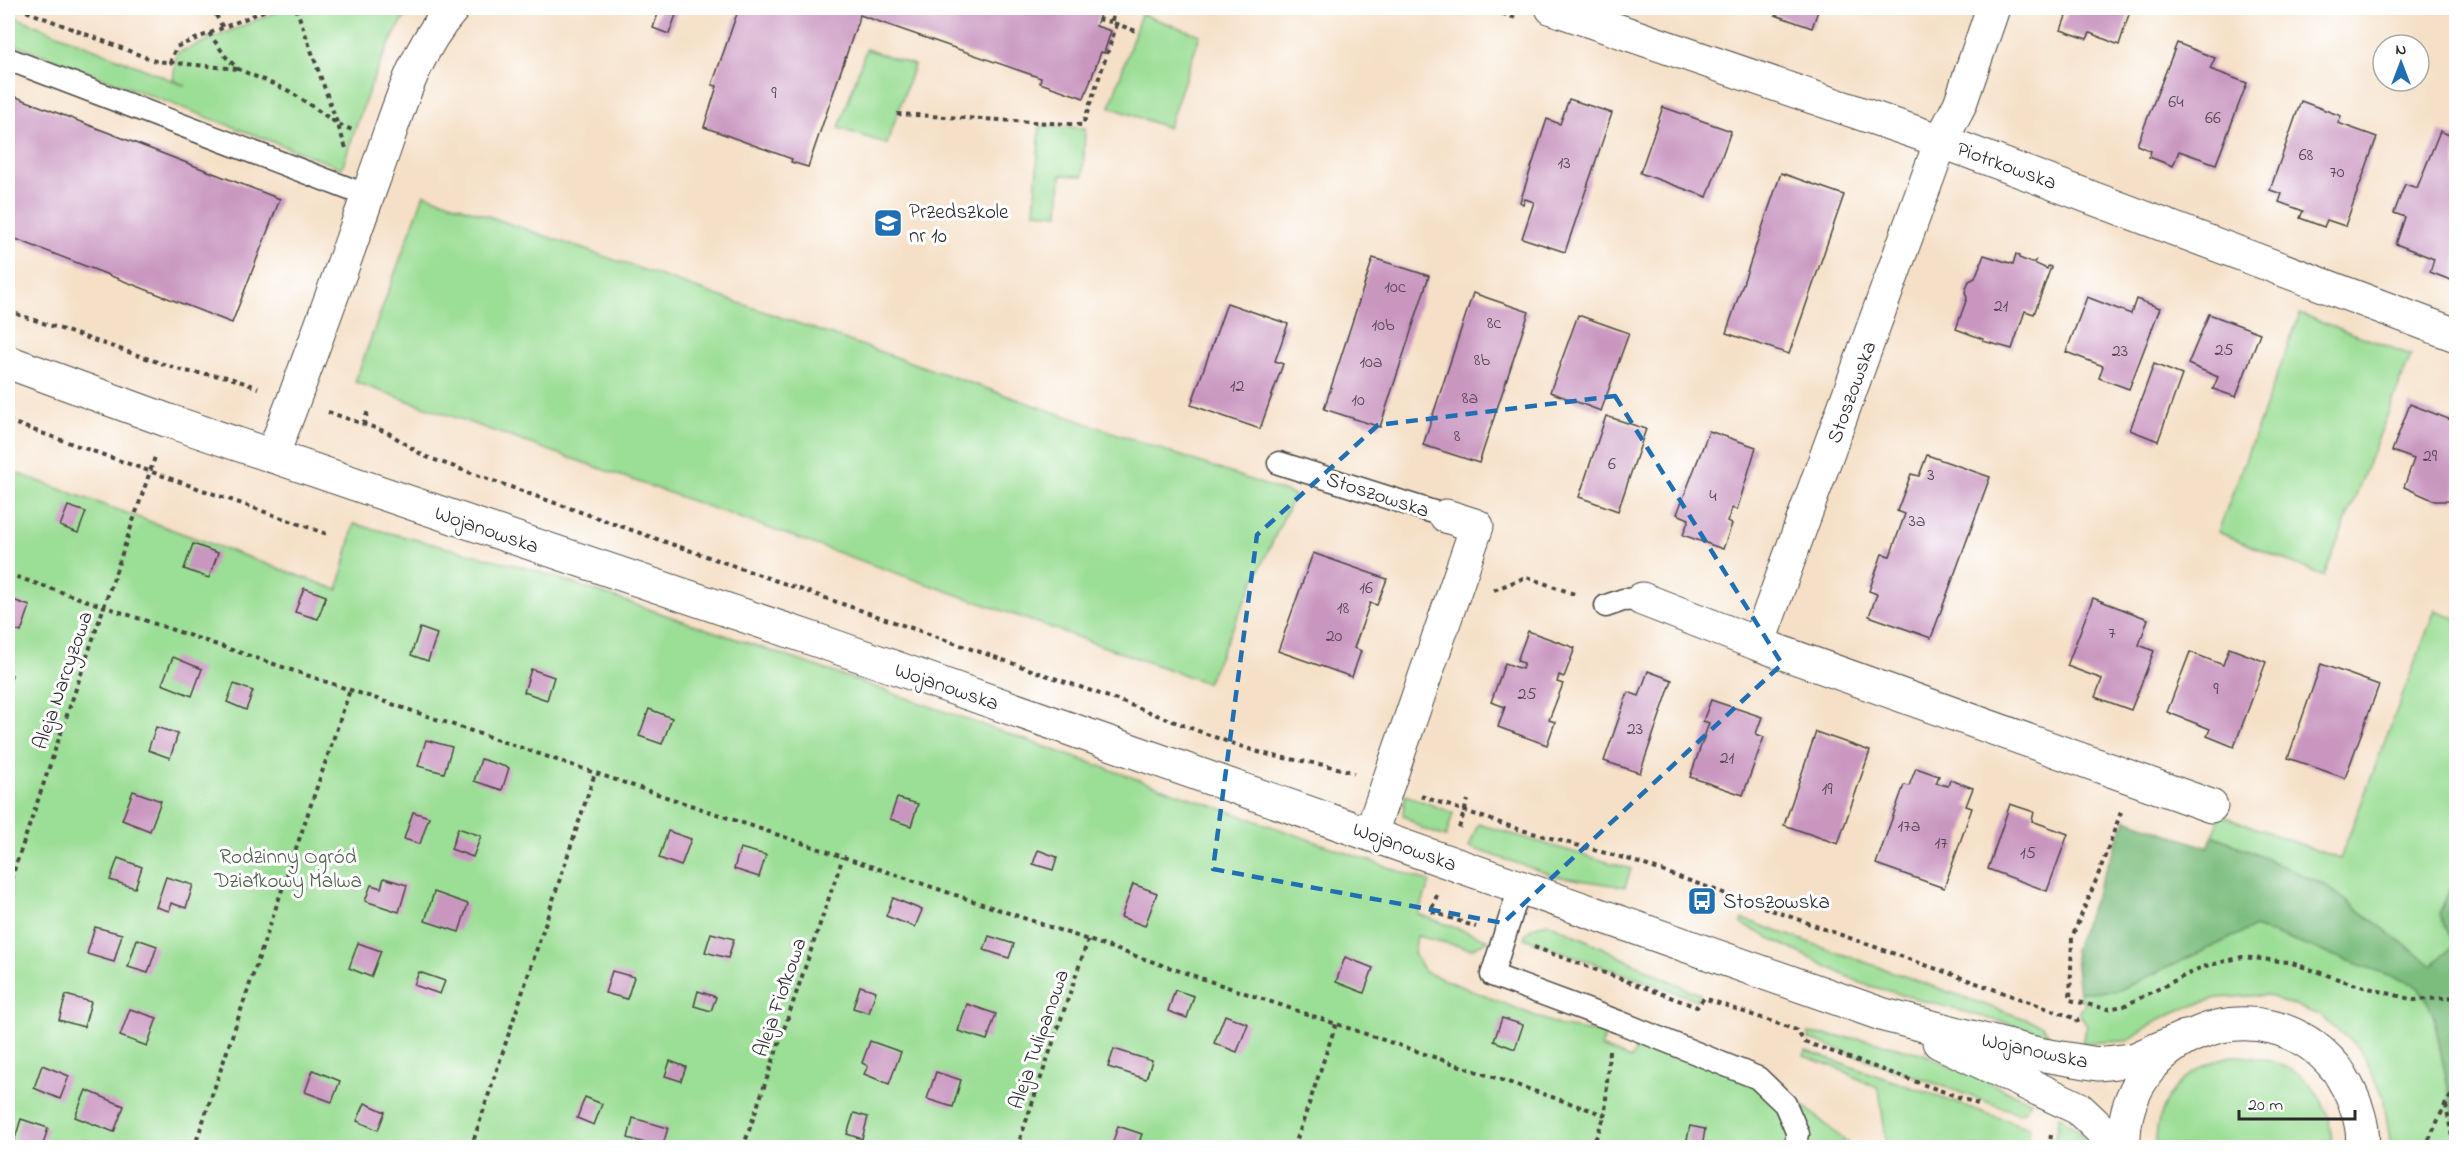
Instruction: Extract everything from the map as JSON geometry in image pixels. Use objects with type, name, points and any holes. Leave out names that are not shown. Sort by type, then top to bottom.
[{"type":"street","points":[[272,456],[411,76],[437,25],[453,8]]},
{"type":"street","name":"Piotrkowska","points":[[1552,8],[1941,141],[2457,335]]},
{"type":"street","name":"Stoszowska","points":[[1758,644],[1941,141],[1960,104],[1993,8]]},
{"type":"street","name":"Wojanowska","points":[[8,362],[272,456],[825,643],[1371,833],[1884,1015],[2038,1054],[2098,1064],[2133,1060],[2185,1037]]},
{"type":"street","name":"Stoszowska","points":[[1371,833],[1477,526],[1446,516]]},
{"type":"street","points":[[1642,600],[1758,644],[2211,806]]},
{"type":"street","name":"Wojanowska","points":[[1884,1015],[2078,1108],[2100,1129],[2112,1148]]},
{"type":"street","points":[[2124,1148],[2123,1128],[2133,1092],[2155,1060],[2185,1037],[2224,1024],[2265,1025],[2304,1040],[2335,1067],[2356,1102],[2362,1148]]},
{"type":"lane","points":[[8,59],[368,196]]},
{"type":"lane","name":"Stoszowska","points":[[1279,463],[1446,516]]},
{"type":"lane","points":[[1606,606],[1623,600],[1642,600]]},
{"type":"lane","points":[[1520,887],[1492,975],[1619,1022],[1758,1078],[1785,1104],[1798,1134],[1794,1148]]},
{"type":"path","points":[[18,8],[155,61],[238,69],[289,91],[338,124],[386,145]]},
{"type":"path","points":[[170,63],[176,47],[271,8]]},
{"type":"path","points":[[296,8],[348,155]]},
{"type":"path","points":[[1111,22],[1116,8]]},
{"type":"path","points":[[216,15],[223,28]]},
{"type":"path","points":[[1098,19],[1136,31]]},
{"type":"path","points":[[897,114],[1083,125],[1117,24]]},
{"type":"path","points":[[208,33],[238,69]]},
{"type":"path","points":[[8,311],[184,371],[228,377],[261,388]]},
{"type":"path","points":[[363,425],[369,408]]},
{"type":"path","points":[[321,409],[387,432],[424,456],[684,550],[1117,700],[1249,749],[1275,757],[1333,765],[1464,812],[1631,860],[2077,1019],[2079,1029],[2070,1060]]},
{"type":"path","points":[[8,421],[327,534]]},
{"type":"path","name":"Aleja Narcyzowa","points":[[8,888],[147,479]]},
{"type":"path","points":[[8,574],[1605,1115]]},
{"type":"path","points":[[1487,593],[1526,577],[1606,606]]},
{"type":"path","points":[[194,1148],[350,690]]},
{"type":"path","points":[[471,1148],[595,773]]},
{"type":"path","points":[[2133,779],[2097,878],[2072,938],[2070,1000],[2107,1010],[2124,1006],[2202,967],[2242,957],[2289,962],[2353,984],[2414,1000],[2457,997]]},
{"type":"path","points":[[1468,800],[1431,911],[1697,1007],[1704,998],[1796,1030],[1805,1042],[1981,1105]]},
{"type":"path","name":"Aleja Fiołkowa","points":[[743,1148],[843,857]]},
{"type":"path","name":"Aleja Tulipanowa","points":[[1017,1148],[1088,940]]},
{"type":"path","points":[[1592,1148],[1605,1115],[1609,1051],[1619,1022]]},
{"type":"path","points":[[1294,1148],[1336,1024]]},
{"type":"path","points":[[2425,1148],[2445,1105],[2457,1088]]},
{"type":"path","points":[[2445,1105],[2454,1148]]},
{"type":"highlighted area","points":[[1615,396],[1782,664],[1503,923],[1213,869],[1257,535],[1378,425]]},
{"type":"green space","points":[[286,8],[411,8],[379,65],[342,168],[8,42],[8,14],[186,86],[173,80],[177,53]]},
{"type":"green space","points":[[1141,14],[1200,35],[1168,128],[1110,107]]},
{"type":"green space","points":[[866,49],[914,65],[887,144],[839,128]]},
{"type":"green space","points":[[1040,126],[1085,128],[1083,176],[1061,175],[1059,214],[1034,212]]},
{"type":"green space","points":[[424,194],[1294,495],[1207,683],[355,382]]},
{"type":"green space","points":[[2300,314],[2411,355],[2324,576],[2218,532]]},
{"type":"green space","name":"Rodzinny Ogród Działkowy Malwa","points":[[8,470],[338,590],[354,524],[531,569],[818,667],[1430,882],[1418,914],[1489,940],[1471,949],[1417,936],[1414,954],[1425,972],[1563,1027],[1606,1034],[1601,1047],[1631,1059],[1640,1040],[1697,1044],[1784,1109],[1799,1102],[1852,1147],[8,1147]]},
{"type":"green space","points":[[2435,610],[2456,618],[2456,889],[2451,887],[2439,914],[2455,945],[2432,965],[2325,885],[2213,835],[2221,815],[2340,859]]},
{"type":"green space","points":[[1405,795],[1453,813],[1446,837],[1423,829],[1403,815]]},
{"type":"green space","points":[[2126,819],[2208,848],[2213,835],[2325,885],[2432,965],[2455,945],[2439,914],[2451,887],[2456,889],[2456,1126],[2433,1013],[2419,986],[2254,927],[2117,991],[2079,992],[2074,949]]},
{"type":"green space","points":[[1478,824],[1631,869],[1625,887],[1555,876],[1469,847]]},
{"type":"green space","points":[[1743,919],[2042,1025],[2049,1035],[1863,984],[1741,924]]},
{"type":"green space","points":[[1548,923],[1700,994],[1697,1000],[1524,938],[1530,929]]},
{"type":"green space","points":[[2254,927],[2419,986],[2433,1013],[2456,1126],[2456,1147],[2391,1147],[2383,1095],[2359,1048],[2319,1015],[2266,995],[2217,998],[2158,1020],[2127,1041],[2082,1043],[2087,1025],[2079,1013],[2086,1001],[2078,998],[2079,992],[2117,991]]},
{"type":"green space","points":[[1808,1033],[1868,1040],[1924,1054],[2031,1101],[2026,1110],[2018,1113],[1809,1039]]},
{"type":"green space","points":[[1806,1051],[2029,1128],[2029,1147],[1887,1147],[1879,1089],[1837,1068],[1804,1056]]},
{"type":"green space","points":[[2231,1056],[2252,1057],[2272,1062],[2289,1068],[2303,1078],[2315,1091],[2324,1107],[2330,1125],[2332,1147],[2156,1147],[2161,1114],[2176,1088],[2200,1069]]},
{"type":"green space","points":[[2059,1116],[2078,1130],[2090,1147],[2053,1148]]},
{"type":"building","points":[[660,8],[677,12],[669,34],[653,28]]},
{"type":"building","points":[[739,8],[1110,8],[1108,13],[1101,11],[1096,26],[1111,31],[1084,98],[1040,83],[1041,78],[860,15],[808,167],[704,127],[717,86],[712,85]]},
{"type":"building","points":[[1777,8],[1819,8],[1812,28],[1775,15]]},
{"type":"building","points":[[2069,8],[2120,8],[2130,11],[2119,45],[2090,33],[2087,39],[2061,30]]},
{"type":"building","points":[[2177,43],[2215,58],[2210,69],[2247,83],[2216,164],[2179,151],[2173,166],[2149,157],[2151,151],[2137,145]]},
{"type":"building","points":[[11,95],[280,199],[232,323],[8,236],[8,104]]},
{"type":"building","points":[[1569,99],[1612,113],[1565,252],[1522,238],[1534,202],[1525,199],[1523,204],[1520,202],[1547,119],[1560,124]]},
{"type":"building","points":[[2301,101],[2341,116],[2338,123],[2377,137],[2345,226],[2327,220],[2324,227],[2300,218],[2303,211],[2279,202],[2282,194],[2270,190]]},
{"type":"building","points":[[1663,107],[1731,131],[1707,197],[1640,173]]},
{"type":"building","points":[[2440,131],[2456,138],[2456,272],[2453,281],[2430,272],[2434,259],[2396,244],[2405,217],[2394,213],[2405,184],[2417,188]]},
{"type":"building","points":[[1781,173],[1844,195],[1789,354],[1726,333]]},
{"type":"building","points":[[2016,254],[2019,258],[2032,263],[2035,261],[2034,263],[2047,269],[2048,266],[2051,267],[2034,314],[2025,311],[2012,349],[1983,341],[1983,339],[1956,329],[1967,298],[1965,292],[1969,281],[1975,278],[1984,255],[2013,264]]},
{"type":"building","points":[[1373,258],[1429,276],[1380,427],[1324,409]]},
{"type":"building","points":[[1473,293],[1529,312],[1479,463],[1423,445]]},
{"type":"building","points":[[2087,297],[2131,314],[2136,299],[2160,308],[2129,389],[2099,378],[2103,366],[2066,352]]},
{"type":"building","points":[[1227,303],[1288,324],[1275,361],[1283,364],[1260,429],[1191,405]]},
{"type":"building","points":[[2209,314],[2260,333],[2236,397],[2213,389],[2218,377],[2188,364]]},
{"type":"building","points":[[1578,315],[1629,333],[1601,411],[1550,392]]},
{"type":"building","points":[[2154,364],[2182,375],[2158,441],[2130,430]]},
{"type":"building","points":[[2410,404],[2456,422],[2456,491],[2453,501],[2435,501],[2404,487],[2414,459],[2392,451]]},
{"type":"building","points":[[1606,416],[1646,429],[1618,511],[1579,497]]},
{"type":"building","points":[[1709,431],[1756,447],[1737,510],[1732,508],[1727,522],[1732,524],[1723,549],[1683,535],[1689,519],[1677,514]]},
{"type":"building","points":[[1927,455],[1990,477],[1931,638],[1869,616],[1877,594],[1869,591],[1882,554],[1890,556],[1905,514],[1897,511],[1911,474],[1919,476]]},
{"type":"building","points":[[68,506],[86,512],[78,533],[60,526]]},
{"type":"building","points":[[193,544],[218,553],[209,578],[184,569]]},
{"type":"building","points":[[1313,553],[1387,579],[1377,605],[1370,603],[1354,648],[1361,651],[1352,677],[1278,651]]},
{"type":"building","points":[[304,588],[326,596],[318,619],[295,612]]},
{"type":"building","points":[[2093,598],[2148,619],[2139,645],[2154,651],[2131,710],[2095,697],[2102,679],[2067,666]]},
{"type":"building","points":[[13,600],[30,606],[21,632],[8,627],[8,617]]},
{"type":"building","points":[[420,628],[437,634],[428,661],[411,655]]},
{"type":"building","points":[[1528,631],[1575,648],[1564,677],[1559,675],[1557,682],[1563,684],[1549,720],[1555,722],[1547,745],[1498,727],[1505,707],[1491,702],[1505,663],[1522,669],[1524,663],[1517,661]]},
{"type":"building","points":[[2229,648],[2266,662],[2234,747],[2207,736],[2210,729],[2167,712],[2190,652],[2223,665]]},
{"type":"building","points":[[173,657],[202,669],[192,696],[162,684]]},
{"type":"building","points":[[2321,664],[2379,685],[2345,778],[2288,758]]},
{"type":"building","points":[[531,669],[554,677],[547,700],[524,692]]},
{"type":"building","points":[[1648,671],[1672,680],[1640,773],[1604,761],[1628,692],[1639,696]]},
{"type":"building","points":[[8,674],[12,675],[8,688]]},
{"type":"building","points":[[234,684],[253,691],[246,710],[227,702]]},
{"type":"building","points":[[1711,700],[1762,717],[1756,734],[1764,737],[1743,795],[1690,777],[1709,723],[1703,721]]},
{"type":"building","points":[[649,709],[672,718],[662,744],[639,736]]},
{"type":"building","points":[[156,727],[178,734],[170,758],[148,750]]},
{"type":"building","points":[[1816,732],[1870,751],[1838,844],[1784,825]]},
{"type":"building","points":[[426,740],[452,747],[444,773],[418,766]]},
{"type":"building","points":[[481,759],[509,768],[502,790],[474,781]]},
{"type":"building","points":[[1916,768],[1939,776],[1936,783],[1948,786],[1950,780],[1973,788],[1966,806],[1972,808],[1944,888],[1876,864],[1904,785],[1909,786]]},
{"type":"building","points":[[133,791],[161,801],[150,831],[122,820]]},
{"type":"building","points":[[897,798],[918,804],[911,826],[890,819]]},
{"type":"building","points":[[2010,804],[2034,812],[2032,821],[2068,834],[2047,891],[1988,869]]},
{"type":"building","points":[[413,812],[429,817],[420,844],[404,839]]},
{"type":"building","points":[[458,828],[481,836],[473,857],[451,849]]},
{"type":"building","points":[[668,831],[691,839],[681,866],[659,858]]},
{"type":"building","points":[[740,848],[766,855],[759,877],[734,869]]},
{"type":"building","points":[[1038,850],[1057,857],[1053,870],[1033,864]]},
{"type":"building","points":[[118,858],[142,867],[135,888],[110,880]]},
{"type":"building","points":[[166,877],[193,885],[186,908],[171,903],[169,911],[156,907]]},
{"type":"building","points":[[384,878],[407,885],[399,912],[365,901],[371,885],[381,888]]},
{"type":"building","points":[[1133,884],[1157,893],[1145,926],[1121,917]]},
{"type":"building","points":[[434,892],[468,904],[459,932],[425,921]]},
{"type":"building","points":[[893,898],[922,910],[915,927],[886,916]]},
{"type":"building","points":[[95,927],[122,934],[114,962],[87,954]]},
{"type":"building","points":[[711,933],[734,939],[728,958],[705,952]]},
{"type":"building","points":[[989,936],[1014,944],[1009,958],[984,950]]},
{"type":"building","points":[[137,939],[157,946],[148,973],[128,967]]},
{"type":"building","points":[[358,943],[381,951],[371,977],[349,968]]},
{"type":"building","points":[[1345,957],[1373,968],[1364,993],[1336,982]]},
{"type":"building","points":[[612,971],[634,977],[627,999],[605,993]]},
{"type":"building","points":[[419,972],[445,981],[440,994],[414,985]]},
{"type":"building","points":[[860,986],[876,991],[869,1013],[853,1008]]},
{"type":"building","points":[[1175,990],[1194,996],[1187,1018],[1168,1011]]},
{"type":"building","points":[[698,991],[716,997],[711,1011],[694,1006]]},
{"type":"building","points":[[66,995],[91,1002],[84,1027],[59,1020]]},
{"type":"building","points":[[967,1004],[996,1014],[987,1040],[958,1031]]},
{"type":"building","points":[[130,1009],[157,1018],[147,1046],[120,1036]]},
{"type":"building","points":[[1225,1015],[1248,1024],[1237,1052],[1214,1043]]},
{"type":"building","points":[[1502,1018],[1523,1025],[1515,1049],[1494,1041]]},
{"type":"building","points":[[870,1041],[901,1052],[889,1084],[864,1074],[868,1066],[862,1063]]},
{"type":"building","points":[[1114,1049],[1152,1061],[1146,1079],[1108,1067]]},
{"type":"building","points":[[670,1061],[686,1067],[681,1081],[665,1076]]},
{"type":"building","points":[[42,1065],[69,1076],[60,1099],[34,1088]]},
{"type":"building","points":[[313,1070],[340,1081],[332,1102],[305,1092]]},
{"type":"building","points":[[936,1072],[961,1080],[953,1107],[927,1099]]},
{"type":"building","points":[[86,1090],[124,1106],[114,1132],[75,1117]]},
{"type":"building","points":[[585,1097],[602,1104],[594,1125],[577,1118]]},
{"type":"building","points":[[365,1103],[385,1112],[378,1130],[357,1121]]},
{"type":"building","points":[[854,1113],[868,1117],[862,1139],[847,1134]]},
{"type":"building","points":[[633,1118],[668,1128],[662,1148],[628,1138]]},
{"type":"building","points":[[21,1119],[48,1128],[42,1148],[12,1148]]},
{"type":"building","points":[[1118,1126],[1142,1134],[1137,1148],[1111,1148]]},
{"type":"building","points":[[1690,1126],[1705,1129],[1702,1148],[1685,1148]]},
{"type":"building","points":[[84,1142],[100,1147],[100,1148],[83,1148]]},
{"type":"building","points":[[283,1142],[297,1147],[297,1148],[281,1148]]},
{"type":"place","name":"Przedszkole nr 10","points":[[888,223]]},
{"type":"place","name":"Stoszowska","points":[[1702,901]]}]
